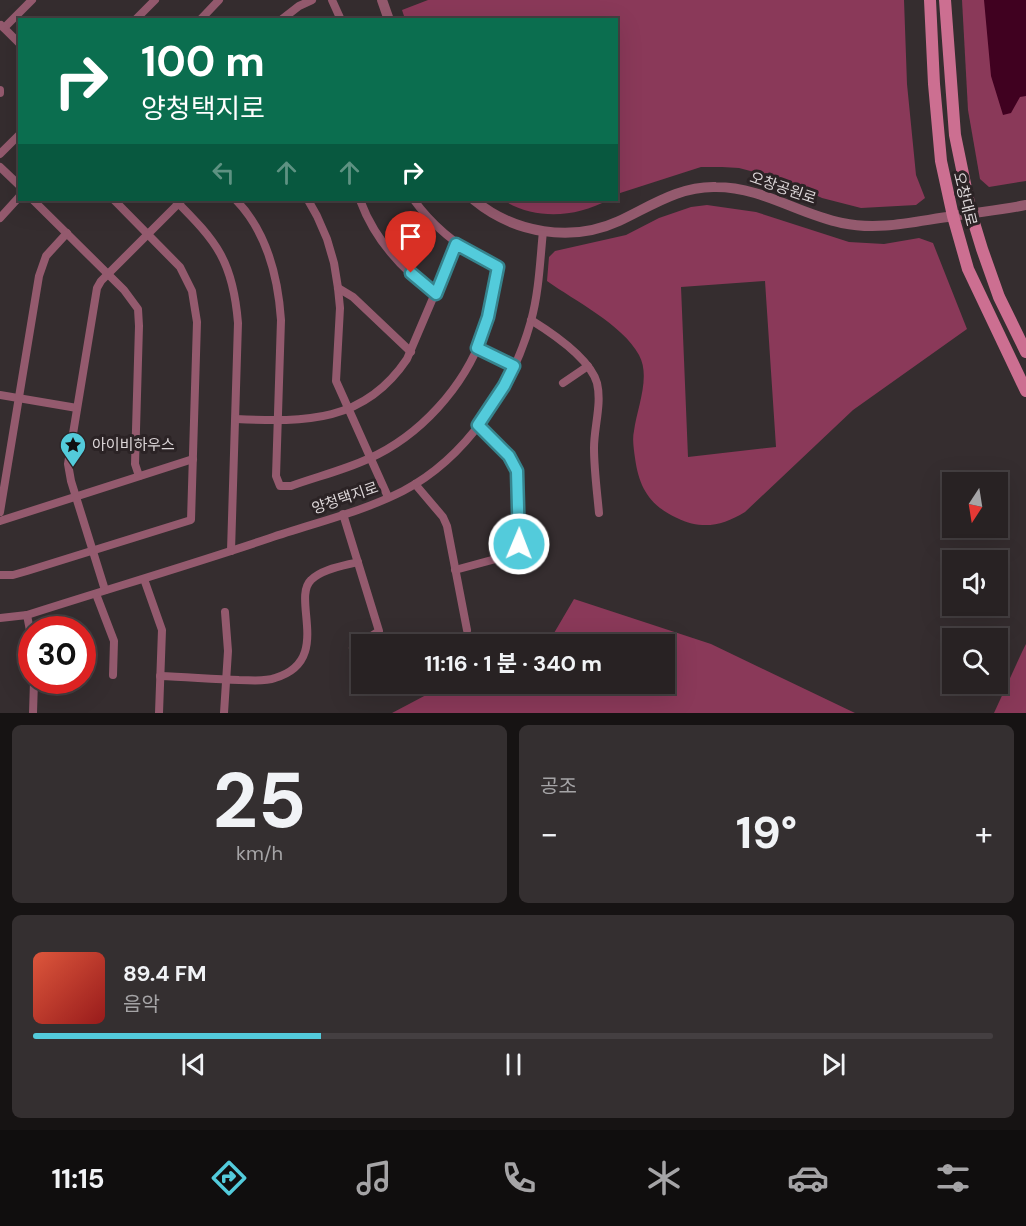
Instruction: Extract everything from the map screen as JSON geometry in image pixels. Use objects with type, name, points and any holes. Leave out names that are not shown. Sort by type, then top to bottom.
[{"type":"main road","name":"오창대로","points":[[930,0],[941,161],[953,216],[968,269],[1026,391]]},
{"type":"main road","name":"오창대로","points":[[945,0],[955,135],[971,213],[999,297],[1026,352]]},
{"type":"street","points":[[18,42],[2,26],[32,0]]},
{"type":"street","points":[[137,18],[155,0]]},
{"type":"street","points":[[202,18],[219,0]]},
{"type":"street","points":[[284,18],[299,6],[312,0]]},
{"type":"street","points":[[332,0],[340,18]]},
{"type":"street","points":[[382,0],[388,18]]},
{"type":"street","points":[[0,154],[18,136]]},
{"type":"street","points":[[0,167],[18,184]]},
{"type":"street","name":"오창공원로","points":[[475,201],[502,219],[517,225],[561,233],[602,228],[672,195],[699,187],[729,187],[746,190],[855,226],[887,226],[1026,206]]},
{"type":"street","points":[[0,218],[18,198]]},
{"type":"street","points":[[34,201],[133,301],[139,317],[135,464],[139,476]]},
{"type":"street","points":[[0,575],[27,572],[191,520],[195,302],[190,284],[180,267],[115,201]]},
{"type":"street","points":[[105,590],[68,464],[97,288],[178,201],[213,241],[228,268],[234,287],[238,323],[231,551]]},
{"type":"street","points":[[237,201],[262,237],[275,275],[279,296],[281,320],[276,476],[280,486],[291,486],[371,458],[402,440],[429,417],[452,389],[477,348],[488,317],[498,267],[456,244],[425,215],[415,201]]},
{"type":"street","points":[[309,201],[327,239],[338,288],[340,308],[336,381],[388,497]]},
{"type":"street","points":[[360,201],[372,229],[382,242],[411,273],[436,294]]},
{"type":"street","name":"양청택지로","points":[[0,618],[27,615],[231,551],[343,514],[415,484],[448,458],[478,425],[504,386],[531,320],[537,291],[543,231]]},
{"type":"street","points":[[0,512],[42,264],[51,248],[67,233]]},
{"type":"street","points":[[236,419],[319,418],[348,409],[384,388],[397,374],[411,352],[456,244]]},
{"type":"street","points":[[338,288],[353,297],[411,352]]},
{"type":"street","points":[[531,320],[588,366],[597,384],[594,448],[600,513]]},
{"type":"street","points":[[477,348],[514,366]]},
{"type":"street","points":[[563,383],[588,366]]},
{"type":"street","points":[[0,395],[77,408]]},
{"type":"street","points":[[455,570],[510,555],[516,550],[520,538],[517,471],[509,456],[478,425]]},
{"type":"street","points":[[0,521],[193,459]]},
{"type":"street","points":[[415,484],[443,517],[467,630]]},
{"type":"street","points":[[343,514],[379,631],[374,634]]},
{"type":"street","points":[[160,675],[226,680],[273,679],[286,674],[302,658],[308,638],[306,586],[316,575],[358,561]]},
{"type":"street","points":[[144,579],[162,630],[159,713]]},
{"type":"street","points":[[96,594],[114,641],[113,675]]},
{"type":"street","points":[[224,713],[228,651],[225,612]]},
{"type":"street","points":[[33,713],[34,694]]},
{"type":"shaded area","points":[[428,0],[904,0],[907,84],[916,175],[925,198],[916,205],[861,208],[822,198],[762,174],[739,168],[722,167],[701,167],[618,194],[618,18],[405,18],[402,10]]},
{"type":"shaded area","points":[[962,0],[1026,0],[1026,181],[989,187],[980,179],[968,110]]},
{"type":"shaded area","points":[[984,0],[1026,0],[1026,96],[1020,97],[1011,113],[1003,115],[991,76]]},
{"type":"shaded area","points":[[505,201],[606,201],[582,210],[555,214],[541,214]]},
{"type":"shaded area","points":[[707,205],[756,212],[849,242],[884,244],[919,238],[933,243],[967,329],[853,410],[745,512],[728,521],[712,525],[695,524],[677,518],[659,507],[647,494],[639,478],[633,444],[644,373],[639,355],[610,323],[547,281],[549,257],[555,251],[626,235],[659,218],[691,207]],"holes":[[[765,281],[776,447],[688,457],[681,287]]]},
{"type":"shaded area","points":[[574,599],[711,644],[855,713],[392,713],[428,694],[675,694],[675,634],[553,634]]},
{"type":"shaded area","points":[[1026,644],[1026,713],[994,713],[1003,694],[1008,694],[1008,682]]},
{"type":"place","name":"아이비하우스","points":[[73,468]]},
{"type":"route","points":[[411,273],[436,294],[456,244],[498,267],[488,317],[477,348],[514,366],[487,414],[478,425],[509,456],[517,471],[519,544]]}]
